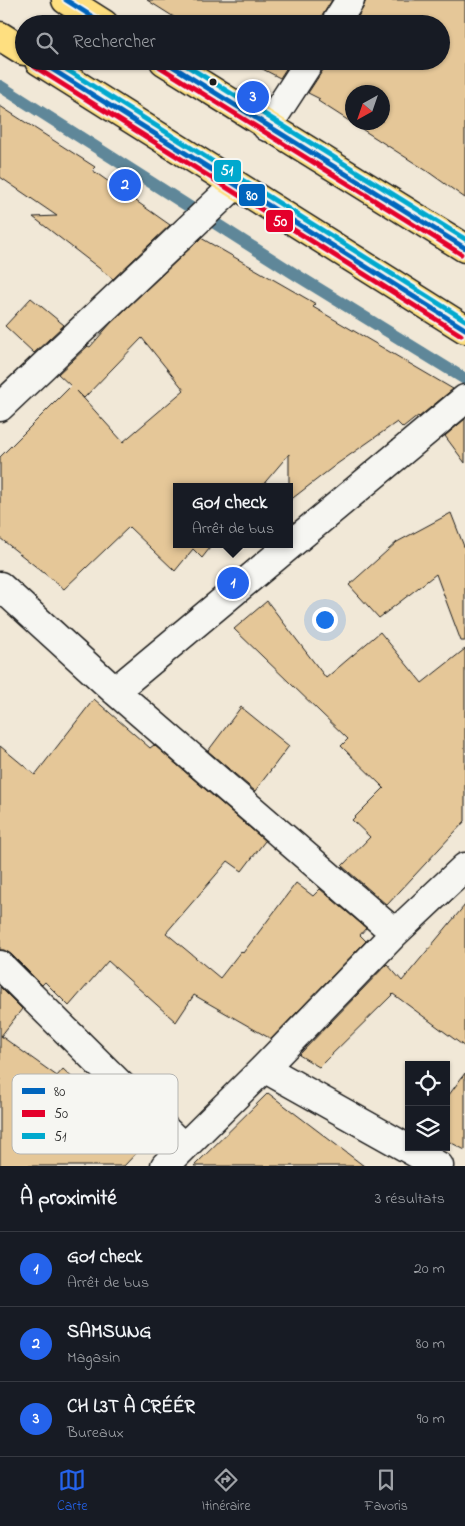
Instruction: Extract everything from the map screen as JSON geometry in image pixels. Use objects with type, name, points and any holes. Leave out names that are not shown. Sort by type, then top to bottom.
[{"type":"main road","points":[[66,0],[90,15]]},
{"type":"main road","points":[[0,36],[15,45]]},
{"type":"main road","points":[[53,70],[465,329]]},
{"type":"main road","points":[[178,70],[465,248]]},
{"type":"street","points":[[341,15],[350,0]]},
{"type":"street","points":[[268,127],[304,70]]},
{"type":"street","points":[[0,407],[235,186]]},
{"type":"street","points":[[293,542],[465,399]]},
{"type":"street","points":[[114,691],[286,548]]},
{"type":"street","points":[[0,586],[114,691],[395,932]]},
{"type":"street","points":[[178,1153],[264,1068],[395,932],[465,868]]},
{"type":"street","points":[[0,965],[99,1074]]},
{"type":"street","points":[[264,1068],[439,1166]]},
{"type":"building","points":[[147,0],[332,0],[323,15],[171,15]]},
{"type":"building","points":[[366,0],[465,0],[465,198],[363,130],[390,130],[390,85],[345,85],[345,118],[318,101],[320,99],[308,93],[323,70],[450,70],[450,15],[359,15]]},
{"type":"building","points":[[264,70],[285,70],[280,78]]},
{"type":"building","points":[[0,106],[95,167],[92,170],[170,225],[113,279],[33,217],[57,216],[0,177]]},
{"type":"building","points":[[201,238],[316,304],[313,307],[453,389],[403,428],[397,422],[293,498],[293,483],[289,483],[289,454],[264,483],[173,483],[173,548],[210,548],[202,558],[193,549],[175,571],[129,527],[64,589],[0,538],[0,457],[71,386],[58,374],[88,346],[90,347],[111,323]],"holes":[[[142,338],[184,390],[123,442],[77,391],[84,398]]]},
{"type":"building","points":[[31,298],[64,325],[34,353],[5,326]]},
{"type":"building","points":[[465,419],[465,463],[445,436]]},
{"type":"building","points":[[451,513],[465,549],[465,641],[461,641],[436,574],[379,618],[349,585],[397,542]]},
{"type":"building","points":[[267,601],[326,678],[380,632],[422,683],[465,649],[465,821],[387,905],[342,866],[370,837],[352,820],[384,788],[341,746],[348,739],[234,629]]},
{"type":"building","points":[[94,699],[150,748],[154,745],[265,841],[242,871],[228,861],[166,933],[220,978],[241,951],[243,953],[296,883],[313,896],[320,889],[366,928],[360,935],[366,941],[271,1039],[194,995],[176,1022],[108,961],[69,1006],[45,982],[42,985],[11,954],[0,950],[0,746],[35,775]]},
{"type":"building","points":[[241,707],[289,746],[255,791],[208,751]]},
{"type":"building","points":[[465,905],[465,1047],[393,994],[319,1067],[299,1055],[387,964],[402,981]]},
{"type":"building","points":[[0,987],[22,1009],[1,1036],[54,1074],[12,1074],[12,1154],[135,1154],[124,1166],[0,1166]]},
{"type":"building","points":[[63,1069],[68,1074],[59,1074]]},
{"type":"building","points":[[465,1073],[465,1150],[450,1142],[450,1094]]},
{"type":"building","points":[[268,1093],[364,1166],[194,1166]]},
{"type":"waterway","points":[[0,86],[298,276],[465,379]]},
{"type":"transit line","name":"80","points":[[66,0],[90,15]]},
{"type":"transit line","name":"50","points":[[40,70],[461,335]]},
{"type":"transit line","name":"80","points":[[53,70],[465,329]]},
{"type":"transit line","name":"51","points":[[67,70],[465,320]]},
{"type":"transit line","name":"50","points":[[165,70],[461,254]]},
{"type":"transit line","name":"80","points":[[178,70],[465,248]]},
{"type":"transit line","name":"51","points":[[193,70],[465,239]]},
{"type":"place","name":"CH L3T À CRÉÉR","points":[[253,97]]},
{"type":"place","name":"SAMSUNG","points":[[125,185]]},
{"type":"place","name":"Go1 check","points":[[233,583]]}]
